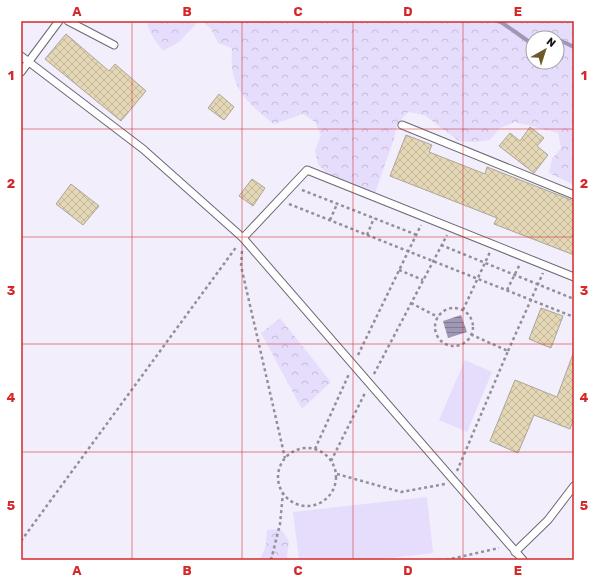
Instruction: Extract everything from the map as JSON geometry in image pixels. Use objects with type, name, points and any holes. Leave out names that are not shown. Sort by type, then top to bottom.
[{"type":"lane","points":[[21,72],[59,21]]},
{"type":"lane","points":[[68,21],[114,45]]},
{"type":"lane","points":[[21,56],[143,149],[243,238],[370,382],[523,560]]},
{"type":"lane","points":[[402,125],[574,195]]},
{"type":"lane","points":[[243,238],[307,170],[574,277]]},
{"type":"lane","points":[[515,552],[548,520],[574,486]]},
{"type":"path","points":[[292,186],[417,235]]},
{"type":"path","points":[[279,200],[574,317]]},
{"type":"path","points":[[330,220],[337,204]]},
{"type":"path","points":[[314,449],[425,217]]},
{"type":"path","points":[[367,235],[374,218]]},
{"type":"path","points":[[331,461],[450,227]]},
{"type":"path","points":[[243,238],[241,266],[285,458]]},
{"type":"path","points":[[21,541],[243,238]]},
{"type":"path","points":[[463,310],[493,244]]},
{"type":"path","points":[[441,245],[574,299]]},
{"type":"path","points":[[507,290],[524,257]]},
{"type":"path","points":[[336,474],[401,492],[444,485],[454,479],[530,299],[547,266]]},
{"type":"path","points":[[399,270],[423,280]]},
{"type":"path","points":[[411,303],[438,317]]},
{"type":"path","points":[[458,308],[463,310],[471,318],[473,324],[472,335],[468,341],[457,346],[445,344],[436,335],[435,322],[446,310],[458,308]]},
{"type":"path","points":[[472,335],[508,351]]},
{"type":"path","points":[[310,447],[314,449],[321,451],[334,465],[336,474],[334,489],[328,498],[320,503],[312,506],[302,506],[293,502],[283,493],[278,476],[280,467],[290,452],[300,448],[310,447]]},
{"type":"path","points":[[271,560],[280,524],[283,493]]},
{"type":"path","points":[[446,560],[509,545]]},
{"type":"green space","points":[[151,21],[199,21],[179,42],[163,51],[154,39],[147,25]]},
{"type":"green space","points":[[202,21],[574,21],[574,185],[549,173],[552,159],[561,148],[558,133],[515,122],[500,128],[490,140],[474,142],[459,141],[424,115],[408,112],[397,124],[394,139],[375,193],[328,175],[318,164],[315,150],[321,135],[315,122],[303,114],[274,124],[259,112],[240,91],[236,83],[233,74],[232,48],[218,43],[211,29]]},
{"type":"green space","points":[[280,318],[331,382],[302,409],[261,333]]},
{"type":"green space","points":[[465,360],[492,372],[467,432],[439,420]]},
{"type":"green space","points":[[427,497],[433,553],[373,560],[299,560],[293,512]]},
{"type":"green space","points":[[281,529],[289,541],[287,556],[289,560],[260,560],[266,545],[267,530]]},
{"type":"shaded area","points":[[461,315],[467,332],[448,338],[443,321]]},
{"type":"building","points":[[66,34],[109,71],[115,64],[146,91],[121,121],[45,59]]},
{"type":"building","points":[[219,94],[234,107],[224,120],[208,108]]},
{"type":"building","points":[[530,127],[544,138],[537,146],[548,155],[534,173],[499,146],[510,133],[520,141]]},
{"type":"building","points":[[406,135],[432,145],[429,152],[485,174],[487,167],[574,201],[574,255],[494,224],[497,218],[390,176]]},
{"type":"building","points":[[252,179],[265,188],[253,206],[239,196]]},
{"type":"building","points":[[71,184],[99,206],[83,225],[56,204]]},
{"type":"building","points":[[541,308],[563,316],[551,348],[529,339]]},
{"type":"building","points":[[573,354],[574,418],[570,429],[534,415],[518,453],[490,441],[515,380],[557,397]]},
{"type":"waterway","points":[[497,21],[501,22],[525,39]]},
{"type":"waterway","points":[[565,43],[574,47]]}]
